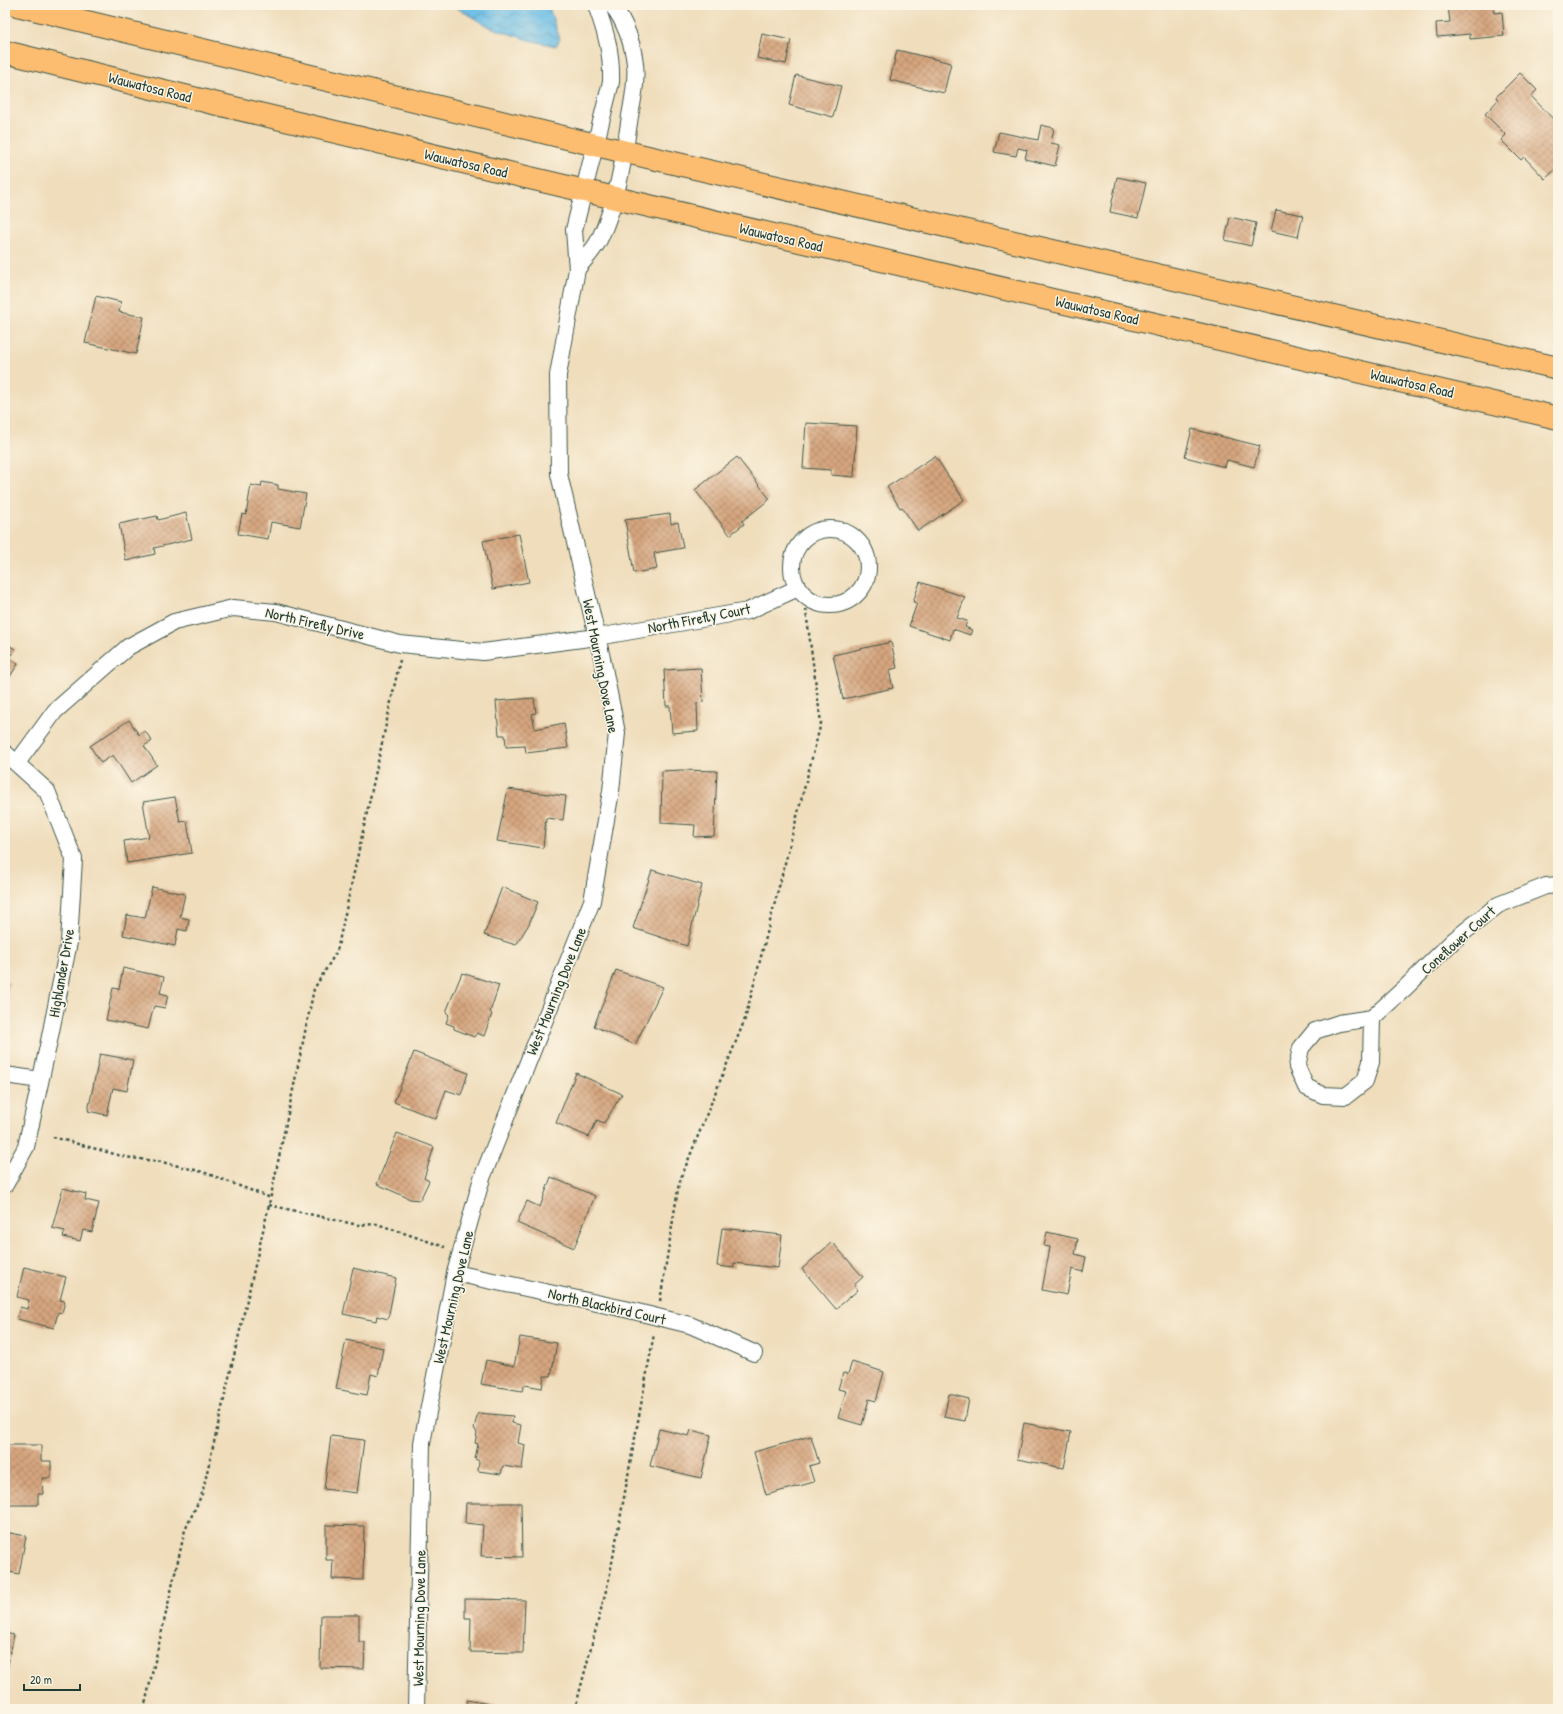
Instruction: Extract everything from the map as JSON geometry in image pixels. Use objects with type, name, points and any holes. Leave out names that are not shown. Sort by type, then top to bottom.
[{"type":"main road","points":[[18,5],[625,152],[1558,368]]},
{"type":"main road","name":"Wauwatosa Road","points":[[5,52],[585,191],[1558,418]]},
{"type":"street","points":[[577,269],[574,230],[585,191],[611,82],[612,65],[610,47],[596,5]]},
{"type":"street","points":[[577,269],[598,240],[615,198],[625,152],[635,82],[635,64],[631,43],[622,20],[612,5]]},
{"type":"street","name":"West Mourning Dove Lane","points":[[416,1709],[422,1443],[455,1274],[482,1178],[592,901],[611,791],[617,733],[597,637],[559,474],[558,375],[577,269]]},
{"type":"street","points":[[825,529],[838,530],[850,535],[859,543],[866,555],[868,566],[866,578],[860,590],[851,598],[840,604],[828,605],[817,603],[810,599],[798,588],[793,576],[792,563],[795,551],[803,540],[813,533],[825,529]]},
{"type":"street","name":"North Firefly Court","points":[[597,637],[748,611],[798,588]]},
{"type":"street","name":"North Firefly Drive","points":[[11,758],[55,711],[128,647],[174,622],[233,608],[276,612],[404,644],[482,652],[597,637]]},
{"type":"street","name":"Highlander Drive","points":[[5,1184],[26,1147],[69,942],[74,859],[47,791],[11,758]]},
{"type":"street","name":"Coneflower Court","points":[[1372,1018],[1454,940],[1498,905],[1546,886],[1558,885]]},
{"type":"street","points":[[1372,1018],[1371,1062],[1364,1080],[1346,1096],[1323,1095],[1306,1087],[1297,1067],[1301,1048],[1315,1031],[1338,1023],[1372,1018]]},
{"type":"street","points":[[5,1075],[40,1080]]},
{"type":"street","name":"North Blackbird Court","points":[[455,1274],[690,1325],[754,1353]]},
{"type":"path","points":[[575,1709],[609,1579],[657,1317],[679,1183],[746,1019],[820,723],[806,611],[810,599]]},
{"type":"path","points":[[144,1709],[185,1530],[202,1494],[271,1198],[314,989],[337,951],[404,644]]},
{"type":"path","points":[[53,1137],[125,1157],[162,1162],[203,1172],[271,1198]]},
{"type":"path","points":[[269,1205],[358,1225],[377,1224],[439,1245],[462,1250]]},
{"type":"water","points":[[452,5],[548,5],[560,39],[556,46],[528,40],[489,27]]},
{"type":"building","points":[[1442,5],[1493,5],[1494,13],[1502,12],[1504,36],[1470,39],[1470,34],[1437,37],[1436,23],[1450,22],[1448,7],[1442,7]]},
{"type":"building","points":[[762,34],[791,40],[786,64],[757,58]]},
{"type":"building","points":[[897,50],[951,63],[944,93],[890,80]]},
{"type":"building","points":[[1520,73],[1537,90],[1531,96],[1557,123],[1553,127],[1558,132],[1558,167],[1545,179],[1524,157],[1521,160],[1501,140],[1506,135],[1485,114],[1498,100],[1496,97]]},
{"type":"building","points":[[796,75],[841,86],[833,117],[789,105]]},
{"type":"building","points":[[1041,125],[1054,128],[1051,143],[1060,145],[1055,166],[1025,159],[1027,150],[1018,148],[1016,156],[994,152],[999,132],[1038,140]]},
{"type":"building","points":[[1117,177],[1146,183],[1138,218],[1110,212]]},
{"type":"building","points":[[1276,210],[1303,215],[1298,237],[1271,231]]},
{"type":"building","points":[[1230,217],[1256,223],[1251,246],[1225,240]]},
{"type":"building","points":[[96,296],[121,302],[119,312],[144,317],[136,354],[85,343]]},
{"type":"building","points":[[806,423],[857,426],[854,477],[831,475],[831,470],[803,468]]},
{"type":"building","points":[[1192,429],[1260,446],[1254,467],[1227,460],[1225,467],[1185,457]]},
{"type":"building","points":[[935,456],[964,500],[918,531],[902,507],[900,508],[887,487]]},
{"type":"building","points":[[737,457],[770,499],[742,521],[744,524],[730,535],[695,490]]},
{"type":"building","points":[[262,482],[278,485],[278,489],[306,494],[300,527],[271,522],[268,539],[238,534],[242,514],[246,515],[251,485],[261,487]]},
{"type":"building","points":[[186,513],[192,539],[154,548],[155,554],[126,561],[119,524],[157,516],[158,520]]},
{"type":"building","points":[[670,514],[671,524],[678,522],[683,548],[654,553],[657,569],[634,573],[625,520]]},
{"type":"building","points":[[519,534],[529,582],[493,589],[483,541]]},
{"type":"building","points":[[920,582],[965,597],[957,618],[967,621],[965,627],[972,630],[970,635],[953,629],[950,640],[909,626],[917,603],[913,602]]},
{"type":"building","points":[[891,642],[897,668],[889,670],[893,688],[843,699],[833,655]]},
{"type":"building","points":[[5,643],[15,649],[9,658],[18,664],[9,678],[5,676]]},
{"type":"building","points":[[701,668],[703,702],[697,703],[698,731],[672,733],[670,706],[666,706],[664,670]]},
{"type":"building","points":[[534,698],[536,713],[532,714],[535,729],[564,723],[568,748],[526,753],[525,746],[506,747],[505,735],[499,735],[496,701]]},
{"type":"building","points":[[129,720],[139,735],[145,731],[152,741],[144,746],[157,765],[131,783],[113,755],[101,763],[90,746]]},
{"type":"building","points":[[662,771],[717,771],[714,836],[694,837],[695,825],[661,823]]},
{"type":"building","points":[[508,789],[566,796],[563,820],[546,818],[543,848],[497,841]]},
{"type":"building","points":[[175,797],[180,822],[187,821],[192,853],[127,863],[124,841],[149,837],[143,802]]},
{"type":"building","points":[[652,870],[702,885],[687,946],[633,928]]},
{"type":"building","points":[[152,887],[185,894],[180,917],[189,919],[187,931],[178,929],[175,946],[123,935],[127,915],[145,918]]},
{"type":"building","points":[[502,887],[538,902],[529,924],[516,945],[484,935]]},
{"type":"building","points":[[123,968],[164,977],[160,993],[168,995],[165,1008],[154,1006],[148,1029],[106,1020],[113,988],[119,989]]},
{"type":"building","points":[[616,970],[663,987],[635,1045],[594,1026]]},
{"type":"building","points":[[462,973],[499,985],[490,1012],[492,1014],[484,1036],[477,1033],[474,1037],[454,1029],[454,1026],[446,1023],[449,1015],[446,1012]]},
{"type":"building","points":[[5,982],[9,983],[6,998],[5,998]]},
{"type":"building","points":[[414,1052],[468,1073],[461,1095],[446,1090],[436,1119],[394,1102]]},
{"type":"building","points":[[100,1054],[133,1060],[127,1091],[113,1088],[107,1115],[88,1111]]},
{"type":"building","points":[[576,1073],[622,1094],[604,1123],[597,1120],[589,1137],[556,1123]]},
{"type":"building","points":[[397,1133],[434,1147],[424,1178],[429,1181],[420,1200],[410,1199],[377,1184]]},
{"type":"building","points":[[551,1177],[595,1196],[574,1248],[517,1223],[527,1201],[540,1207]]},
{"type":"building","points":[[63,1188],[86,1194],[85,1200],[99,1203],[92,1232],[83,1230],[80,1241],[63,1237],[65,1231],[52,1228]]},
{"type":"building","points":[[722,1228],[782,1235],[778,1268],[734,1263],[734,1268],[717,1266]]},
{"type":"building","points":[[1047,1232],[1078,1239],[1075,1254],[1086,1257],[1083,1272],[1072,1269],[1067,1295],[1042,1290],[1050,1247],[1044,1246]]},
{"type":"building","points":[[832,1242],[863,1277],[854,1285],[858,1290],[836,1309],[802,1269]]},
{"type":"building","points":[[24,1267],[66,1277],[60,1300],[65,1301],[62,1313],[58,1312],[54,1328],[17,1319],[20,1307],[27,1309],[29,1300],[17,1297]]},
{"type":"building","points":[[353,1268],[396,1278],[388,1319],[377,1316],[376,1321],[343,1314]]},
{"type":"building","points":[[520,1337],[557,1343],[551,1376],[544,1376],[542,1388],[525,1385],[522,1391],[481,1384],[486,1360],[514,1366]]},
{"type":"building","points":[[346,1340],[383,1348],[378,1376],[371,1374],[367,1395],[336,1389]]},
{"type":"building","points":[[852,1362],[884,1372],[876,1401],[869,1399],[862,1425],[838,1418],[846,1391],[838,1389],[843,1373],[848,1374]]},
{"type":"building","points":[[949,1394],[969,1399],[965,1421],[944,1417]]},
{"type":"building","points":[[478,1413],[513,1416],[512,1423],[521,1425],[518,1443],[525,1445],[522,1469],[503,1466],[501,1474],[478,1471],[479,1461],[475,1459],[478,1444],[475,1443],[477,1433],[474,1428]]},
{"type":"building","points":[[1024,1423],[1071,1432],[1064,1468],[1017,1459]]},
{"type":"building","points":[[659,1429],[689,1436],[691,1430],[711,1435],[701,1478],[650,1466]]},
{"type":"building","points":[[331,1436],[364,1440],[357,1493],[324,1489]]},
{"type":"building","points":[[811,1436],[819,1463],[809,1466],[814,1482],[766,1495],[754,1452]]},
{"type":"building","points":[[5,1445],[41,1445],[41,1461],[51,1461],[51,1478],[42,1478],[43,1494],[38,1494],[38,1505],[7,1505],[7,1496],[5,1495]]},
{"type":"building","points":[[466,1503],[521,1503],[522,1557],[481,1556],[483,1525],[465,1523]]},
{"type":"building","points":[[326,1525],[364,1526],[363,1580],[332,1579],[333,1560],[326,1560]]},
{"type":"building","points":[[5,1532],[26,1536],[19,1574],[5,1571]]},
{"type":"building","points":[[465,1599],[525,1600],[523,1653],[470,1652],[471,1618],[465,1618]]},
{"type":"building","points":[[321,1615],[359,1615],[359,1642],[365,1642],[364,1669],[320,1668]]},
{"type":"building","points":[[5,1633],[14,1635],[6,1674],[5,1674]]},
{"type":"building","points":[[467,1700],[511,1708],[511,1709],[466,1709]]}]
